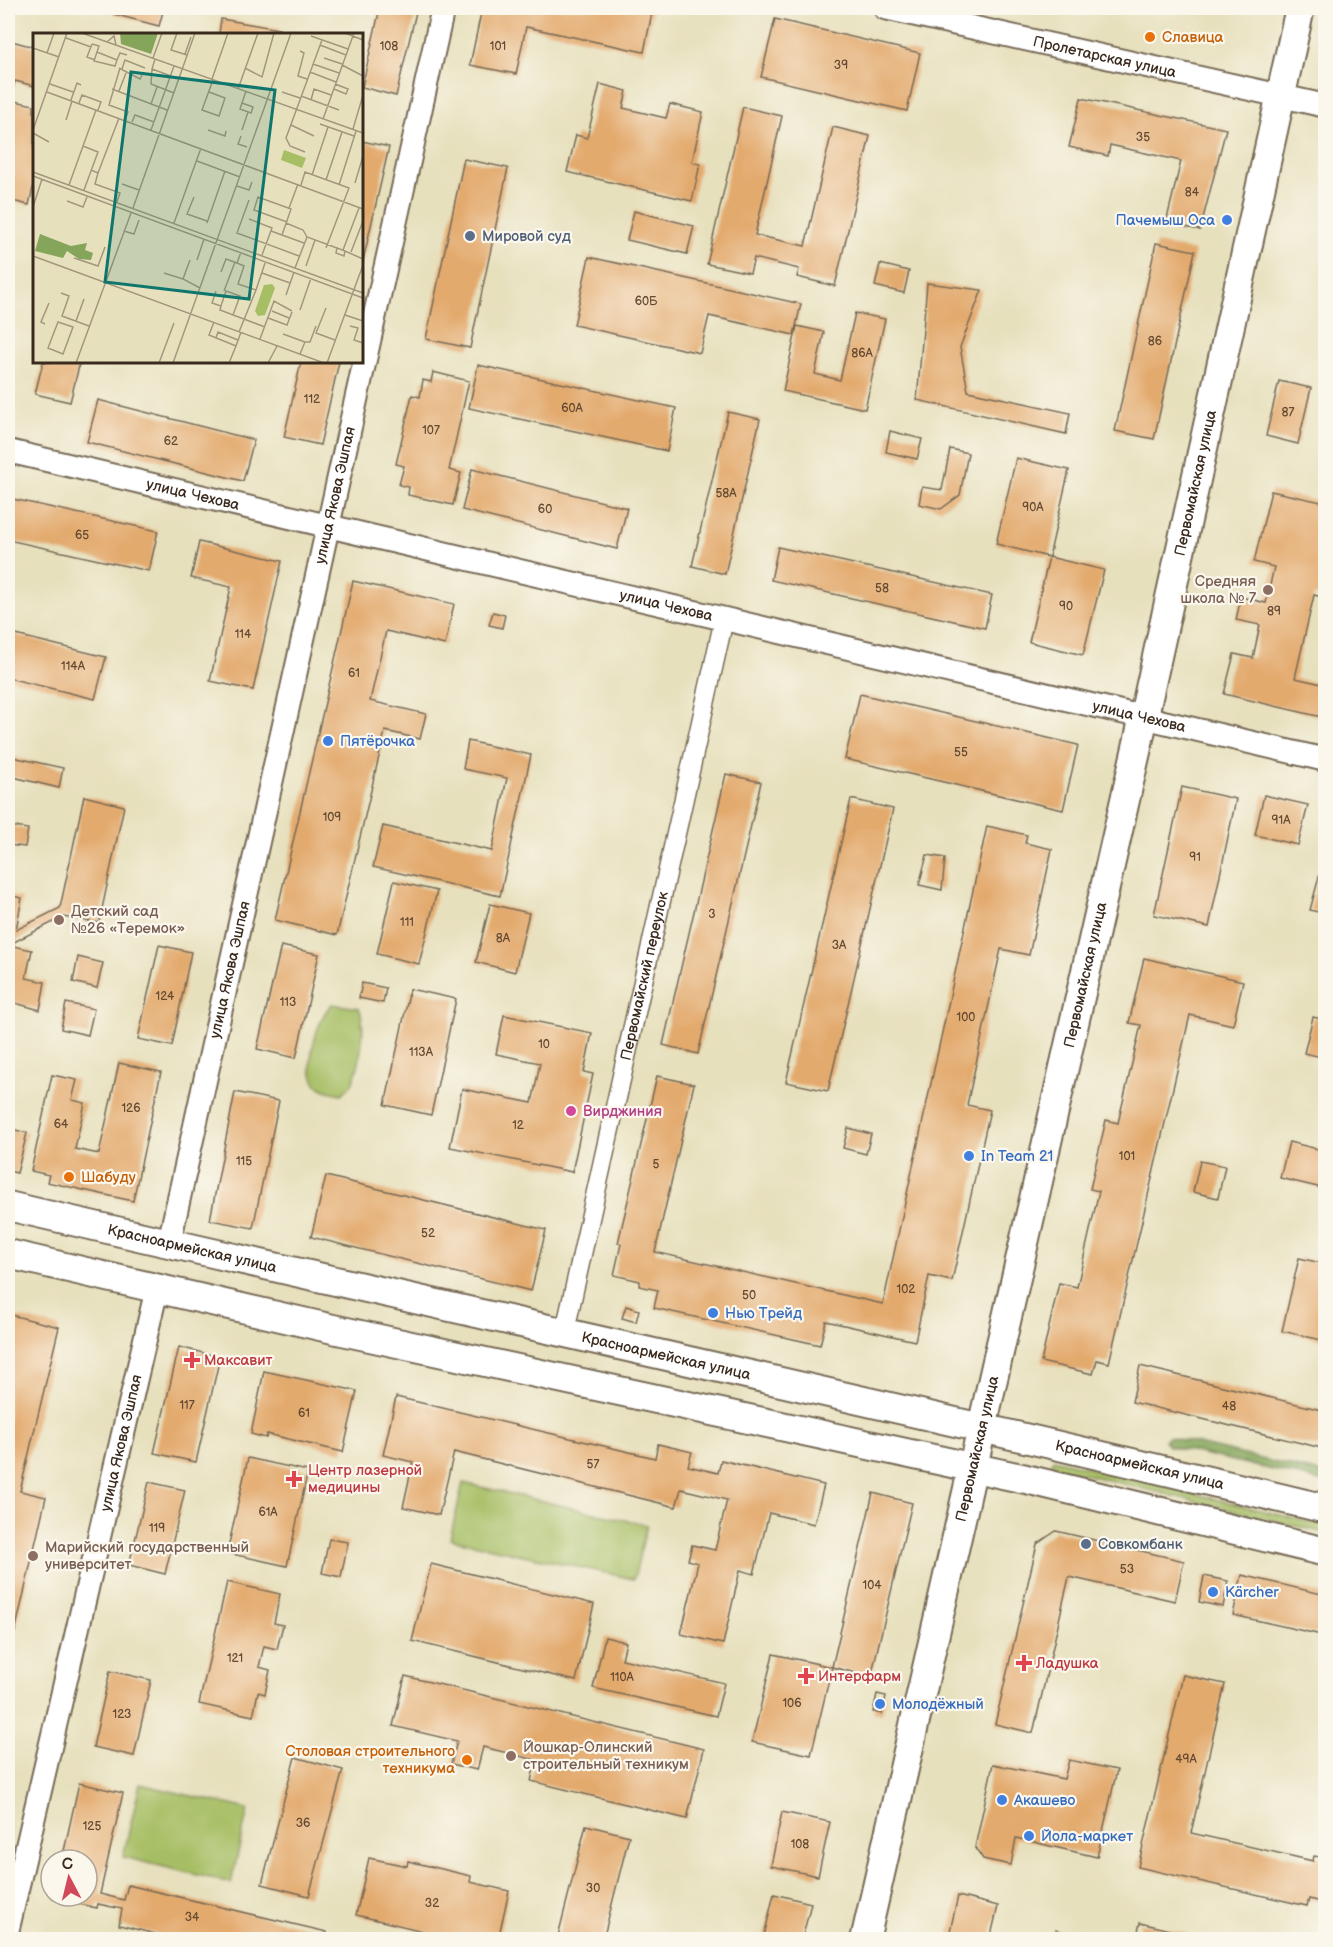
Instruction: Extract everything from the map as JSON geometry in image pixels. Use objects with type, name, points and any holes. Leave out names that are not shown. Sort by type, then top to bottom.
[{"type":"main road","name":"Первомайская улица","points":[[865,1940],[1143,717],[1300,8]]},
{"type":"main road","name":"Красноармейская улица","points":[[8,1206],[564,1335],[981,1427],[1326,1509]]},
{"type":"main road","name":"улица Якова Эшпая","points":[[157,1288],[169,1244]]},
{"type":"main road","points":[[8,1254],[343,1331],[973,1468],[1326,1552]]},
{"type":"street","name":"улица Якова Эшпая","points":[[169,1244],[443,8]]},
{"type":"street","name":"Пролетарская улица","points":[[885,8],[1326,106]]},
{"type":"street","name":"улица Чехова","points":[[8,451],[1326,760]]},
{"type":"street","name":"Первомайский переулок","points":[[564,1335],[724,619]]},
{"type":"street","name":"улица Якова Эшпая","points":[[8,1928],[157,1288]]},
{"type":"green space","points":[[332,1004],[359,1008],[362,1024],[362,1046],[355,1077],[351,1085],[341,1094],[318,1086],[312,1075],[311,1065],[317,1030]]},
{"type":"green space","points":[[1169,1437],[1325,1474],[1325,1482],[1168,1446],[1164,1440]]},
{"type":"green space","points":[[1053,1459],[1325,1526],[1325,1533],[1051,1466]]},
{"type":"green space","points":[[463,1483],[647,1525],[634,1579],[450,1539]]},
{"type":"green space","points":[[140,1784],[248,1809],[231,1883],[123,1857]]},
{"type":"building","points":[[115,8],[164,8],[159,26],[113,14]]},
{"type":"building","points":[[380,8],[417,8],[396,96],[363,87]]},
{"type":"building","points":[[482,8],[653,8],[644,52],[526,27],[516,74],[470,65]]},
{"type":"building","points":[[221,19],[279,29],[278,33],[219,33]]},
{"type":"building","points":[[775,19],[920,53],[907,111],[761,77]]},
{"type":"building","points":[[8,40],[33,47],[33,86],[15,81],[10,100],[33,105],[33,187],[29,205],[8,200]]},
{"type":"building","points":[[600,84],[627,91],[623,108],[666,118],[670,104],[703,112],[692,162],[700,164],[692,201],[567,172],[576,135],[587,138]]},
{"type":"building","points":[[1081,98],[1226,129],[1200,230],[1166,223],[1181,161],[1110,145],[1108,156],[1069,147]]},
{"type":"building","points":[[743,107],[782,116],[755,235],[805,246],[833,127],[870,136],[835,286],[797,277],[799,269],[754,258],[750,273],[707,264]]},
{"type":"building","points":[[363,141],[389,147],[363,261]]},
{"type":"building","name":"Мировой суд","points":[[464,159],[508,168],[470,348],[426,339]]},
{"type":"building","points":[[634,211],[694,226],[687,254],[627,240]]},
{"type":"building","points":[[1156,243],[1195,251],[1154,439],[1115,431]]},
{"type":"building","points":[[589,257],[801,304],[794,335],[709,316],[700,353],[574,325]]},
{"type":"building","points":[[880,264],[909,271],[904,293],[875,286]]},
{"type":"building","points":[[927,283],[982,290],[960,347],[968,391],[1070,413],[1066,434],[917,400]]},
{"type":"building","points":[[855,313],[885,319],[865,409],[783,391],[797,326],[824,332],[815,374],[840,380]]},
{"type":"building","points":[[43,363],[80,363],[70,402],[35,394]]},
{"type":"building","points":[[301,363],[339,363],[320,445],[284,437]]},
{"type":"building","points":[[478,365],[676,408],[667,451],[469,408]]},
{"type":"building","points":[[433,372],[469,381],[449,470],[461,473],[453,505],[408,495],[409,487],[399,485],[404,466],[396,464],[412,395],[420,397],[423,380],[431,382]]},
{"type":"building","points":[[1279,381],[1311,388],[1298,444],[1266,436]]},
{"type":"building","points":[[98,400],[254,440],[243,481],[87,442]]},
{"type":"building","points":[[728,412],[760,419],[725,574],[692,566]]},
{"type":"building","points":[[890,431],[922,439],[917,459],[886,452]]},
{"type":"building","points":[[950,449],[968,453],[960,495],[941,509],[919,504],[922,487],[942,490]]},
{"type":"building","points":[[1016,458],[1069,470],[1049,557],[996,544]]},
{"type":"building","points":[[472,469],[627,508],[617,549],[462,510]]},
{"type":"building","points":[[1271,491],[1326,503],[1326,598],[1314,595],[1295,678],[1322,684],[1326,671],[1326,718],[1224,694],[1234,654],[1253,658],[1260,625],[1236,620],[1241,597],[1266,603],[1274,567],[1254,562]]},
{"type":"building","points":[[8,498],[158,531],[149,571],[8,540]]},
{"type":"building","points":[[199,542],[282,561],[253,690],[210,681],[231,587],[191,578]]},
{"type":"building","points":[[778,547],[992,595],[985,628],[771,580]]},
{"type":"building","points":[[1049,557],[1104,570],[1083,655],[1029,642]]},
{"type":"building","points":[[353,581],[454,604],[445,645],[386,631],[370,701],[426,714],[420,739],[385,731],[337,935],[275,920]]},
{"type":"building","points":[[493,612],[505,615],[502,628],[489,625]]},
{"type":"building","points":[[8,633],[106,657],[95,699],[8,678]]},
{"type":"building","points":[[860,694],[1078,745],[1063,810],[845,759]]},
{"type":"building","points":[[468,741],[531,755],[500,896],[373,867],[383,826],[492,851],[507,778],[463,769]]},
{"type":"building","points":[[8,756],[63,768],[59,788],[13,777],[10,788],[8,788]]},
{"type":"building","points":[[726,774],[761,782],[698,1054],[663,1045]]},
{"type":"building","points":[[1182,787],[1236,799],[1209,927],[1154,915]]},
{"type":"building","points":[[1264,795],[1308,805],[1298,845],[1255,835]]},
{"type":"building","points":[[84,796],[124,806],[99,923],[63,917],[14,942],[13,946],[32,950],[26,978],[45,982],[40,1010],[8,1001],[8,895],[22,898],[16,930],[60,908]]},
{"type":"building","points":[[851,799],[893,809],[828,1091],[786,1082]]},
{"type":"building","points":[[9,826],[28,829],[25,847],[8,845]]},
{"type":"building","points":[[987,826],[1027,835],[1025,843],[1052,849],[1029,955],[1001,949],[967,1105],[990,1110],[952,1281],[929,1276],[915,1341],[826,1321],[820,1345],[654,1308],[658,1290],[639,1286],[640,1281],[614,1275],[621,1244],[618,1243],[657,1076],[694,1084],[655,1252],[883,1304]]},
{"type":"building","points":[[927,855],[945,858],[942,890],[919,885]]},
{"type":"building","points":[[1326,855],[1326,914],[1310,910]]},
{"type":"building","points":[[394,881],[437,891],[419,964],[377,954]]},
{"type":"building","points":[[490,904],[529,913],[515,972],[476,962]]},
{"type":"building","points":[[159,945],[191,952],[172,1046],[138,1039]]},
{"type":"building","points":[[281,946],[319,954],[296,1058],[257,1049]]},
{"type":"building","points":[[78,957],[103,963],[97,988],[73,982]]},
{"type":"building","points":[[1144,958],[1243,981],[1233,1025],[1190,1015],[1109,1363],[1097,1360],[1093,1374],[1041,1362],[1059,1283],[1077,1287],[1099,1191],[1090,1189],[1106,1120],[1118,1123],[1141,1025],[1129,1023]]},
{"type":"building","points":[[362,983],[386,988],[383,1003],[359,998]]},
{"type":"building","points":[[410,989],[456,999],[431,1115],[385,1105]]},
{"type":"building","points":[[66,1003],[94,1009],[88,1035],[61,1029]]},
{"type":"building","points":[[504,1015],[592,1033],[584,1072],[593,1074],[572,1172],[450,1147],[462,1089],[532,1103],[540,1063],[496,1054]]},
{"type":"building","points":[[1313,1017],[1326,1020],[1326,1058],[1304,1053]]},
{"type":"building","points":[[119,1063],[161,1072],[133,1201],[47,1182],[49,1175],[31,1171],[52,1075],[77,1080],[72,1100],[85,1103],[75,1149],[99,1154]]},
{"type":"building","points":[[235,1092],[279,1101],[253,1228],[210,1220]]},
{"type":"building","points":[[8,1128],[27,1133],[17,1173],[8,1171]]},
{"type":"building","points":[[848,1128],[871,1134],[866,1154],[843,1148]]},
{"type":"building","points":[[1289,1142],[1326,1151],[1326,1189],[1280,1178]]},
{"type":"building","points":[[1200,1161],[1225,1166],[1218,1198],[1193,1192]]},
{"type":"building","points":[[326,1176],[546,1230],[531,1291],[311,1237]]},
{"type":"building","points":[[1299,1258],[1326,1264],[1326,1341],[1282,1331]]},
{"type":"building","points":[[626,1306],[639,1310],[636,1322],[622,1318]]},
{"type":"building","points":[[11,1315],[59,1327],[20,1491],[46,1497],[15,1632],[8,1631],[8,1332]]},
{"type":"building","points":[[179,1347],[220,1357],[196,1462],[154,1453]]},
{"type":"building","points":[[1140,1366],[1326,1411],[1326,1449],[1132,1402]]},
{"type":"building","points":[[264,1371],[357,1391],[343,1452],[267,1434],[266,1438],[251,1434]]},
{"type":"building","points":[[396,1397],[655,1458],[658,1444],[692,1452],[688,1466],[718,1473],[721,1460],[824,1485],[814,1524],[769,1513],[754,1574],[740,1570],[723,1644],[681,1634],[698,1563],[688,1560],[692,1545],[715,1550],[727,1500],[681,1489],[676,1507],[454,1452],[439,1515],[403,1507],[413,1462],[383,1455]]},
{"type":"building","points":[[248,1458],[308,1471],[287,1566],[227,1553]]},
{"type":"building","points":[[149,1482],[185,1490],[165,1574],[129,1565]]},
{"type":"building","points":[[873,1493],[912,1503],[871,1677],[832,1667]]},
{"type":"building","points":[[1056,1531],[1184,1561],[1175,1601],[1069,1577],[1033,1733],[995,1724],[1037,1544]]},
{"type":"building","points":[[329,1539],[348,1542],[341,1577],[322,1573]]},
{"type":"building","points":[[431,1564],[594,1604],[576,1681],[412,1641]]},
{"type":"building","points":[[1242,1575],[1326,1595],[1326,1636],[1233,1615]]},
{"type":"building","name":"Kärcher","points":[[1204,1576],[1228,1581],[1223,1607],[1199,1602]]},
{"type":"building","points":[[227,1582],[280,1594],[274,1623],[283,1625],[277,1649],[264,1646],[259,1667],[270,1670],[265,1694],[258,1692],[253,1716],[199,1704]]},
{"type":"building","points":[[605,1637],[626,1642],[622,1659],[724,1683],[716,1716],[593,1688]]},
{"type":"building","points":[[773,1654],[832,1667],[811,1755],[752,1742]]},
{"type":"building","points":[[110,1671],[151,1680],[134,1756],[93,1747]]},
{"type":"building","points":[[1183,1675],[1225,1684],[1191,1833],[1313,1861],[1314,1856],[1326,1858],[1326,1903],[1309,1899],[1307,1906],[1138,1867]]},
{"type":"building","points":[[405,1676],[704,1749],[687,1819],[531,1781],[536,1760],[483,1747],[477,1770],[451,1764],[457,1741],[393,1726]]},
{"type":"building","name":"Молодёжный","points":[[877,1694],[886,1696],[882,1714],[873,1712]]},
{"type":"building","points":[[295,1757],[343,1770],[309,1896],[262,1884]]},
{"type":"building","points":[[1069,1760],[1117,1770],[1097,1857],[1016,1838],[1011,1865],[983,1859],[975,1847],[993,1764],[1064,1779]]},
{"type":"building","points":[[79,1783],[123,1793],[100,1894],[124,1900],[128,1885],[327,1932],[325,1940],[180,1940],[119,1925],[122,1909],[99,1904],[99,1848],[65,1848]]},
{"type":"building","points":[[782,1812],[830,1822],[818,1876],[771,1866]]},
{"type":"building","points":[[586,1825],[629,1836],[603,1940],[557,1940]]},
{"type":"building","points":[[369,1858],[407,1866],[408,1861],[471,1876],[470,1882],[509,1891],[498,1940],[461,1940],[356,1915]]},
{"type":"building","points":[[774,1894],[811,1903],[802,1940],[763,1940]]},
{"type":"building","points":[[958,1896],[998,1906],[990,1940],[948,1940]]},
{"type":"building","points":[[1140,1923],[1208,1939],[1208,1940],[1136,1940]]},
{"type":"building","points":[[1056,1930],[1081,1936],[1080,1940],[1054,1940]]},
{"type":"place","name":"Славица","points":[[1150,37]]},
{"type":"place","name":"Пачемыш Оса","points":[[1227,220]]},
{"type":"place","name":"Мировой суд","points":[[470,236]]},
{"type":"place","name":"Средняя школа № 7","points":[[1268,590]]},
{"type":"place","name":"Пятёрочка","points":[[328,741]]},
{"type":"place","name":"Детский сад №26 «Теремок»","points":[[59,920]]},
{"type":"place","name":"Вирджиния","points":[[571,1111]]},
{"type":"place","name":"In Team 21","points":[[969,1156]]},
{"type":"place","name":"Шабуду","points":[[69,1177]]},
{"type":"place","name":"Нью Трейд","points":[[713,1313]]},
{"type":"place","name":"Максавит","points":[[192,1360]]},
{"type":"place","name":"Центр лазерной медицины","points":[[294,1479]]},
{"type":"place","name":"Совкомбанк","points":[[1086,1544]]},
{"type":"place","name":"Марийский государственный университет","points":[[33,1556]]},
{"type":"place","name":"Kärcher","points":[[1213,1592]]},
{"type":"place","name":"Ладушка","points":[[1024,1663]]},
{"type":"place","name":"Интерфарм","points":[[806,1676]]},
{"type":"place","name":"Молодёжный","points":[[880,1704]]},
{"type":"place","name":"Йошкар-Олинский строительный техникум","points":[[511,1756]]},
{"type":"place","name":"Столовая строительного техникума","points":[[467,1760]]},
{"type":"place","name":"Акашево","points":[[1002,1800]]},
{"type":"place","name":"Йола-маркет","points":[[1029,1836]]}]
